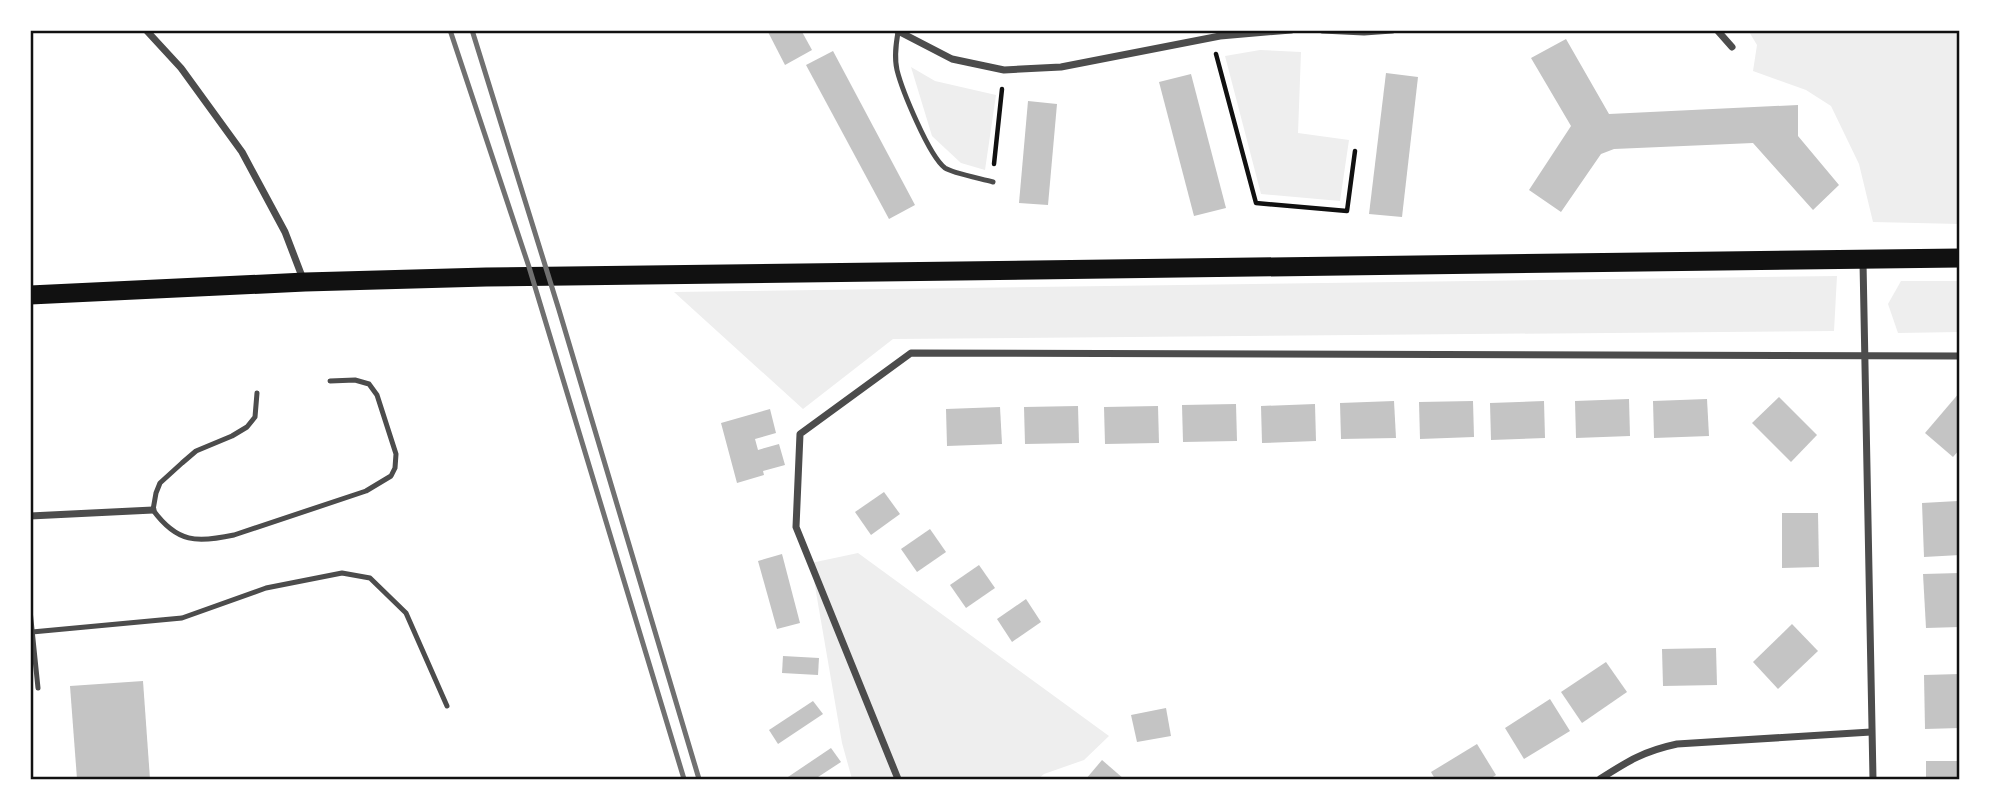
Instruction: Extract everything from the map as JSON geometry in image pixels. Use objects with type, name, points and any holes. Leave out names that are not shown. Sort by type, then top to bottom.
[{"type":"highway","points":[[30,295],[305,282],[486,277],[1960,258]]},
{"type":"street","points":[[146,30],[181,68],[242,152],[285,232],[305,282]]},
{"type":"street","points":[[897,31],[952,59],[1004,70],[1061,67],[1218,33],[1291,30]]},
{"type":"street","points":[[1322,30],[1392,30]]},
{"type":"street","points":[[1717,30],[1732,47]]},
{"type":"street","points":[[1863,259],[1873,779]]},
{"type":"street","points":[[898,779],[796,527],[800,434],[911,353],[1960,356]]},
{"type":"street","points":[[30,516],[153,510]]},
{"type":"street","points":[[1600,779],[1651,750],[1677,744],[1871,733]]},
{"type":"lane","points":[[897,31],[897,68],[905,94],[930,147],[946,169],[993,182]]},
{"type":"lane","points":[[257,393],[255,417],[247,427],[196,451],[160,483],[153,510],[164,525],[184,537],[201,541],[234,535],[366,491],[391,476],[396,454],[377,396],[369,384],[355,380],[330,381]]},
{"type":"lane","points":[[32,632],[182,618],[266,588],[342,573],[370,578],[406,613],[447,706]]},
{"type":"lane","points":[[30,610],[38,688]]},
{"type":"path","points":[[1218,33],[1216,56],[1256,204],[1347,211],[1355,150]]},
{"type":"path","points":[[993,182],[1004,70]]},
{"type":"shaded area","points":[[1748,30],[1960,30],[1960,224],[1873,222],[1859,164],[1831,106],[1806,90],[1753,71],[1757,45]]},
{"type":"shaded area","points":[[1260,50],[1301,52],[1298,133],[1349,140],[1340,201],[1261,194],[1225,56]]},
{"type":"shaded area","points":[[911,67],[935,81],[996,95],[985,170],[961,163],[932,136]]},
{"type":"shaded area","points":[[1837,276],[1834,331],[893,339],[803,409],[674,292]]},
{"type":"shaded area","points":[[1901,281],[1960,281],[1960,332],[1898,333],[1888,304]]},
{"type":"shaded area","points":[[858,553],[1109,736],[1084,760],[1044,774],[1038,779],[852,779],[842,743],[811,563]]},
{"type":"building","points":[[767,30],[801,30],[812,50],[785,65]]},
{"type":"building","points":[[1566,39],[1609,114],[1798,105],[1798,136],[1839,185],[1813,210],[1753,143],[1614,149],[1601,154],[1561,212],[1529,190],[1571,126],[1531,58]]},
{"type":"building","points":[[833,51],[915,205],[889,219],[806,65]]},
{"type":"building","points":[[1386,73],[1418,77],[1402,217],[1369,214]]},
{"type":"building","points":[[1191,74],[1226,208],[1194,216],[1159,82]]},
{"type":"building","points":[[1028,101],[1057,104],[1048,205],[1019,203]]},
{"type":"building","points":[[1960,392],[1960,449],[1953,457],[1925,433]]},
{"type":"building","points":[[1779,397],[1817,435],[1791,462],[1752,423]]},
{"type":"building","points":[[1629,399],[1630,436],[1576,438],[1575,401]]},
{"type":"building","points":[[1707,399],[1709,436],[1654,438],[1653,401]]},
{"type":"building","points":[[1394,401],[1396,438],[1341,439],[1340,403]]},
{"type":"building","points":[[1473,401],[1474,437],[1420,439],[1419,402]]},
{"type":"building","points":[[1544,401],[1545,438],[1491,440],[1490,403]]},
{"type":"building","points":[[1236,404],[1237,441],[1183,442],[1182,405]]},
{"type":"building","points":[[1315,404],[1316,441],[1262,443],[1261,406]]},
{"type":"building","points":[[1078,406],[1079,443],[1025,444],[1024,407]]},
{"type":"building","points":[[1158,406],[1159,443],[1105,444],[1104,407]]},
{"type":"building","points":[[1000,407],[1002,444],[947,446],[946,409]]},
{"type":"building","points":[[770,409],[776,433],[755,439],[758,450],[779,444],[785,465],[763,471],[764,475],[737,483],[721,423]]},
{"type":"building","points":[[884,492],[900,514],[871,535],[855,512]]},
{"type":"building","points":[[1958,501],[1960,555],[1924,557],[1922,503]]},
{"type":"building","points":[[1782,513],[1818,513],[1819,567],[1782,568]]},
{"type":"building","points":[[930,529],[946,552],[917,572],[901,549]]},
{"type":"building","points":[[782,554],[800,623],[777,629],[758,561]]},
{"type":"building","points":[[979,565],[995,588],[966,608],[950,585]]},
{"type":"building","points":[[1960,573],[1960,627],[1926,628],[1923,574]]},
{"type":"building","points":[[1026,599],[1041,622],[1012,642],[997,619]]},
{"type":"building","points":[[1792,624],[1818,651],[1778,689],[1753,662]]},
{"type":"building","points":[[1716,648],[1717,685],[1663,686],[1662,649]]},
{"type":"building","points":[[783,656],[819,658],[818,675],[782,673]]},
{"type":"building","points":[[1606,662],[1627,692],[1582,723],[1561,692]]},
{"type":"building","points":[[1960,674],[1960,728],[1925,729],[1924,675]]},
{"type":"building","points":[[143,681],[150,779],[77,779],[70,686]]},
{"type":"building","points":[[1550,699],[1570,731],[1524,759],[1505,728]]},
{"type":"building","points":[[813,701],[823,714],[778,744],[769,730]]},
{"type":"building","points":[[1166,708],[1171,736],[1137,742],[1131,715]]},
{"type":"building","points":[[1477,744],[1496,775],[1490,779],[1435,779],[1431,772]]},
{"type":"building","points":[[831,748],[841,762],[815,779],[785,779]]},
{"type":"building","points":[[1102,760],[1124,779],[1086,779]]},
{"type":"building","points":[[1926,761],[1960,761],[1960,779],[1926,779]]},
{"type":"railway","points":[[450,30],[529,267],[684,779]]},
{"type":"railway","points":[[472,30],[699,779]]}]
